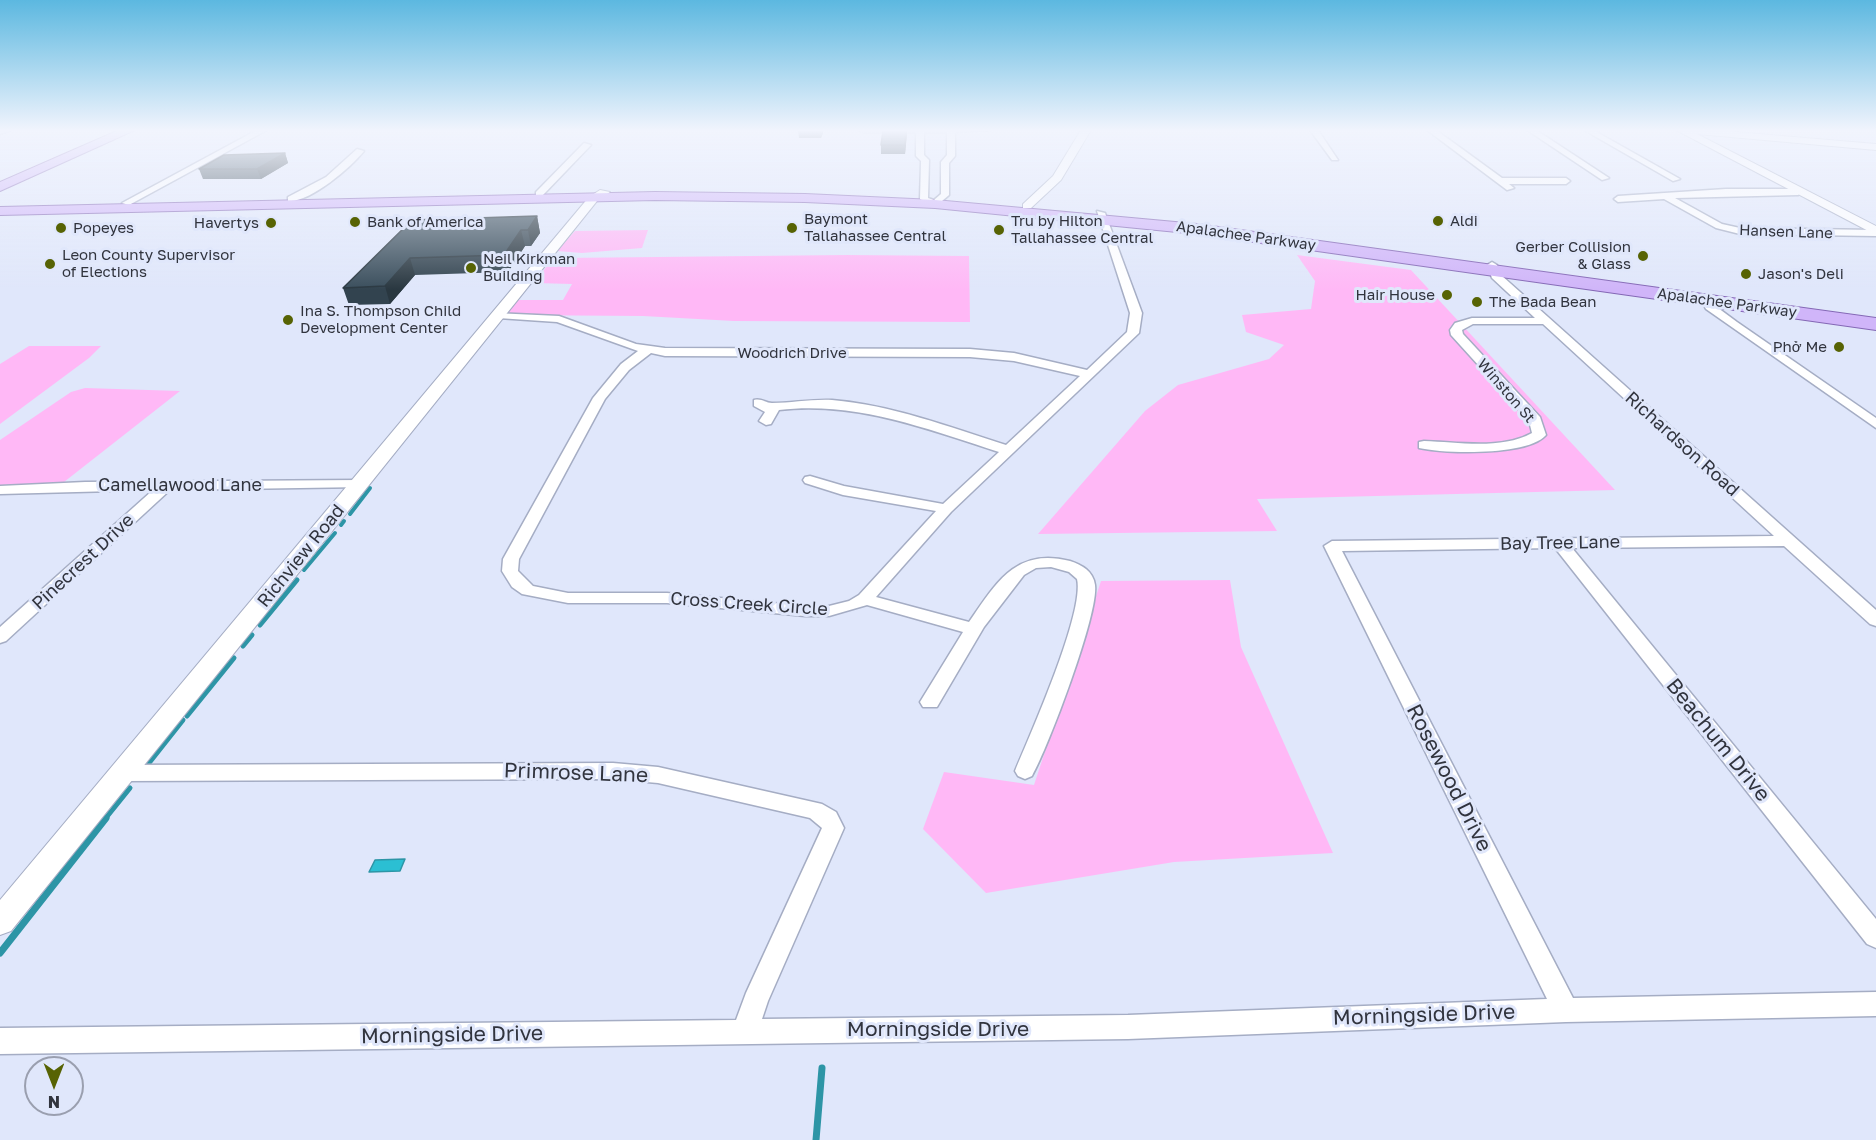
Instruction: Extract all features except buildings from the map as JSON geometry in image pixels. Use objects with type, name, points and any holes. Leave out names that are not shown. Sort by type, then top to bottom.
[{"type":"main road","name":"Apalachee Parkway","points":[[0,211],[288,201],[373,202],[539,194],[783,192],[1027,206],[1725,297],[1874,320]]},
{"type":"main road","points":[[754,196],[783,192]]},
{"type":"main road","name":"Apalachee Parkway","points":[[0,205],[125,205],[147,202],[601,194],[934,201],[1101,216]]},
{"type":"main road","name":"Apalachee Parkway","points":[[1493,268],[1847,320],[1874,320]]},
{"type":"main road","points":[[1706,300],[1725,297]]},
{"type":"street","points":[[125,205],[165,183]]},
{"type":"street","points":[[288,201],[311,183]]},
{"type":"street","points":[[288,201],[319,183]]},
{"type":"street","points":[[539,194],[550,183]]},
{"type":"street","points":[[930,183],[934,201],[945,195],[945,183]]},
{"type":"street","points":[[1027,206],[1051,183]]},
{"type":"street","points":[[1503,183],[1510,188]]},
{"type":"street","points":[[1781,183],[1876,232]]},
{"type":"street","points":[[1618,199],[1632,196],[1667,197],[1726,192],[1797,192]]},
{"type":"street","name":"Richview Road","points":[[0,922],[498,315],[601,194]]},
{"type":"street","name":"Hansen Lane","points":[[1667,197],[1712,223],[1740,231],[1876,232]]},
{"type":"street","name":"Cross Creek Circle","points":[[649,349],[625,367],[599,398],[511,559],[510,571],[518,583],[541,595],[568,598],[667,598],[805,611],[842,609],[869,595],[946,509],[1125,342],[1136,322],[1136,312],[1101,216]]},
{"type":"street","name":"Richardson Road","points":[[1493,268],[1496,276],[1876,620]]},
{"type":"street","points":[[1706,300],[1710,307],[1733,324],[1876,424]]},
{"type":"street","name":"Woodrich Drive","points":[[498,315],[560,319],[649,349],[692,353],[970,353],[1014,357],[1090,374]]},
{"type":"street","name":"Winston St","points":[[1424,445],[1516,445],[1532,441],[1539,435],[1535,420],[1457,335],[1456,330],[1459,325],[1472,321],[1546,321]]},
{"type":"street","points":[[766,421],[772,414],[765,405],[804,404],[861,408],[1008,450]]},
{"type":"street","points":[[810,480],[832,490],[903,498],[946,509]]},
{"type":"street","name":"Camellawood Lane","points":[[0,490],[360,484]]},
{"type":"street","name":"Pinecrest Drive","points":[[0,637],[166,486]]},
{"type":"street","name":"Bay Tree Lane","points":[[1332,546],[1788,541]]},
{"type":"street","name":"Beachum Drive","points":[[1559,543],[1876,937]]},
{"type":"street","name":"Rosewood Drive","points":[[1332,546],[1566,1010]]},
{"type":"street","points":[[930,702],[974,629],[1013,576],[1030,564],[1050,562],[1082,572],[1086,579],[1087,592],[1069,660],[1025,771]]},
{"type":"street","points":[[869,595],[974,629]]},
{"type":"street","name":"Primrose Lane","points":[[123,773],[613,771],[658,776],[814,810],[831,820],[833,828],[754,1001],[746,1030]]},
{"type":"street","name":"Morningside Drive","points":[[0,1041],[1128,1027],[1566,1010],[1876,1004]]},
{"type":"shaded area","points":[[648,230],[642,248],[582,253],[557,251],[575,231]]},
{"type":"shaded area","points":[[1297,255],[1411,270],[1615,490],[1257,499],[1277,531],[1038,534],[1145,411],[1178,385],[1269,359],[1284,345],[1246,332],[1242,315],[1311,309],[1315,281]]},
{"type":"shaded area","points":[[969,256],[970,322],[734,321],[643,316],[505,315],[516,300],[563,300],[572,284],[534,283],[551,261],[561,258]]},
{"type":"shaded area","points":[[29,346],[101,346],[89,358],[0,424],[0,364]]},
{"type":"shaded area","points":[[85,388],[180,391],[64,482],[0,486],[0,440],[71,392]]},
{"type":"shaded area","points":[[1230,580],[1241,647],[1333,853],[1174,862],[986,893],[923,829],[944,772],[1034,785],[1101,581]]},
{"type":"water","points":[[405,859],[400,871],[369,872],[375,860]]},
{"type":"waterway","points":[[350,514],[370,488]]},
{"type":"waterway","points":[[341,525],[344,521]]},
{"type":"waterway","points":[[304,570],[335,533]]},
{"type":"waterway","points":[[260,625],[297,580]]},
{"type":"waterway","points":[[243,646],[252,635]]},
{"type":"waterway","points":[[187,716],[234,658]]},
{"type":"waterway","points":[[149,763],[183,720]]},
{"type":"waterway","points":[[105,819],[130,788]]},
{"type":"waterway","points":[[0,953],[106,818]]},
{"type":"waterway","points":[[816,1140],[822,1068]]},
{"type":"place","name":"Aldi","points":[[1438,221]]},
{"type":"place","name":"Bank of America","points":[[355,222]]},
{"type":"place","name":"Havertys","points":[[271,223]]},
{"type":"place","name":"Popeyes","points":[[61,228]]},
{"type":"place","name":"Baymont Tallahassee Central","points":[[792,228]]},
{"type":"place","name":"Tru by Hilton Tallahassee Central","points":[[999,230]]},
{"type":"place","name":"Gerber Collision & Glass","points":[[1643,256]]},
{"type":"place","name":"Leon County Supervisor of Elections","points":[[50,264]]},
{"type":"place","name":"Neil Kirkman Building","points":[[471,268]]},
{"type":"place","name":"Jason's Deli","points":[[1746,274]]},
{"type":"place","name":"Hair House","points":[[1447,295]]},
{"type":"place","name":"The Bada Bean","points":[[1477,302]]},
{"type":"place","name":"Ina S. Thompson Child Development Center","points":[[288,320]]},
{"type":"place","name":"Phở Me","points":[[1839,347]]}]
